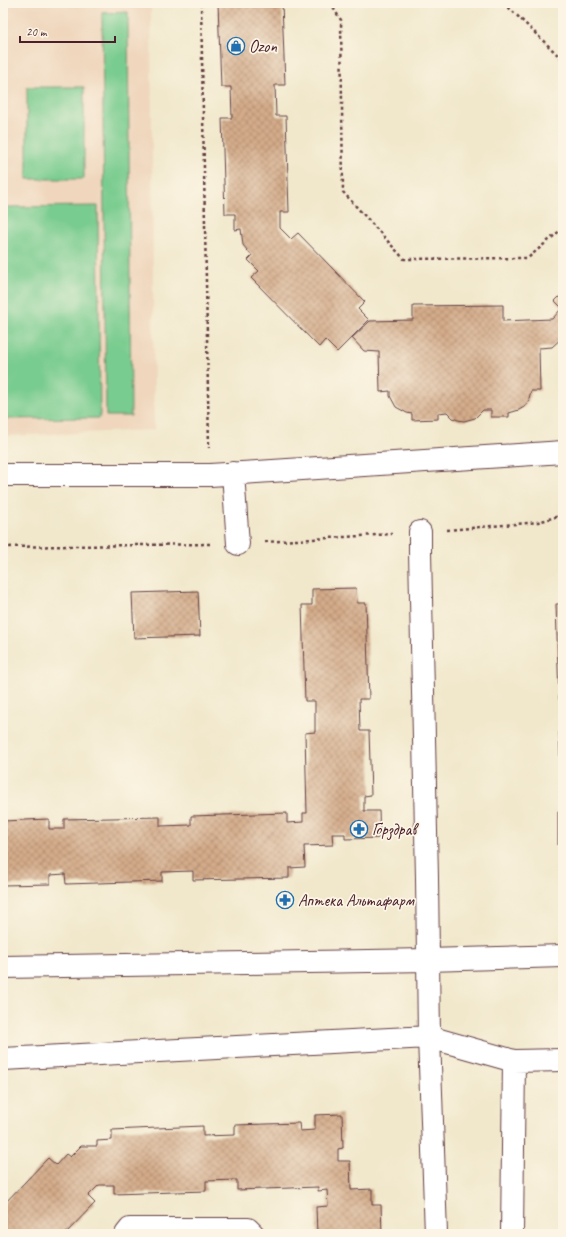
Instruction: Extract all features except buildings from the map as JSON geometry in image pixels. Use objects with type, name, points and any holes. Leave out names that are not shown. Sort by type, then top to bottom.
[{"type":"street","points":[[3,475],[210,475],[563,452]]},
{"type":"street","points":[[233,473],[238,544]]},
{"type":"street","points":[[420,532],[429,1037],[436,1234]]},
{"type":"street","points":[[3,967],[428,960],[563,956]]},
{"type":"street","points":[[3,1059],[429,1037],[514,1061],[563,1060]]},
{"type":"street","points":[[512,1234],[514,1061]]},
{"type":"street","points":[[126,1234],[130,1229],[248,1229],[253,1234]]},
{"type":"path","points":[[201,3],[210,475]]},
{"type":"path","points":[[330,3],[341,20],[343,192],[404,259],[528,258],[563,228]]},
{"type":"path","points":[[504,3],[563,60]]},
{"type":"path","points":[[3,547],[238,544],[420,532],[538,522],[563,515]]},
{"type":"shaded area","points":[[3,3],[151,3],[154,430],[3,436]]},
{"type":"green space","points":[[128,12],[131,416],[106,416],[102,13]]},
{"type":"green space","points":[[27,87],[84,87],[84,179],[27,179]]},
{"type":"green space","points":[[98,206],[100,418],[3,419],[3,207]]},
{"type":"place","name":"Ozon","points":[[236,46]]},
{"type":"place","name":"Горздрав","points":[[359,829]]},
{"type":"place","name":"Аптека Альтафарм","points":[[285,900]]}]
